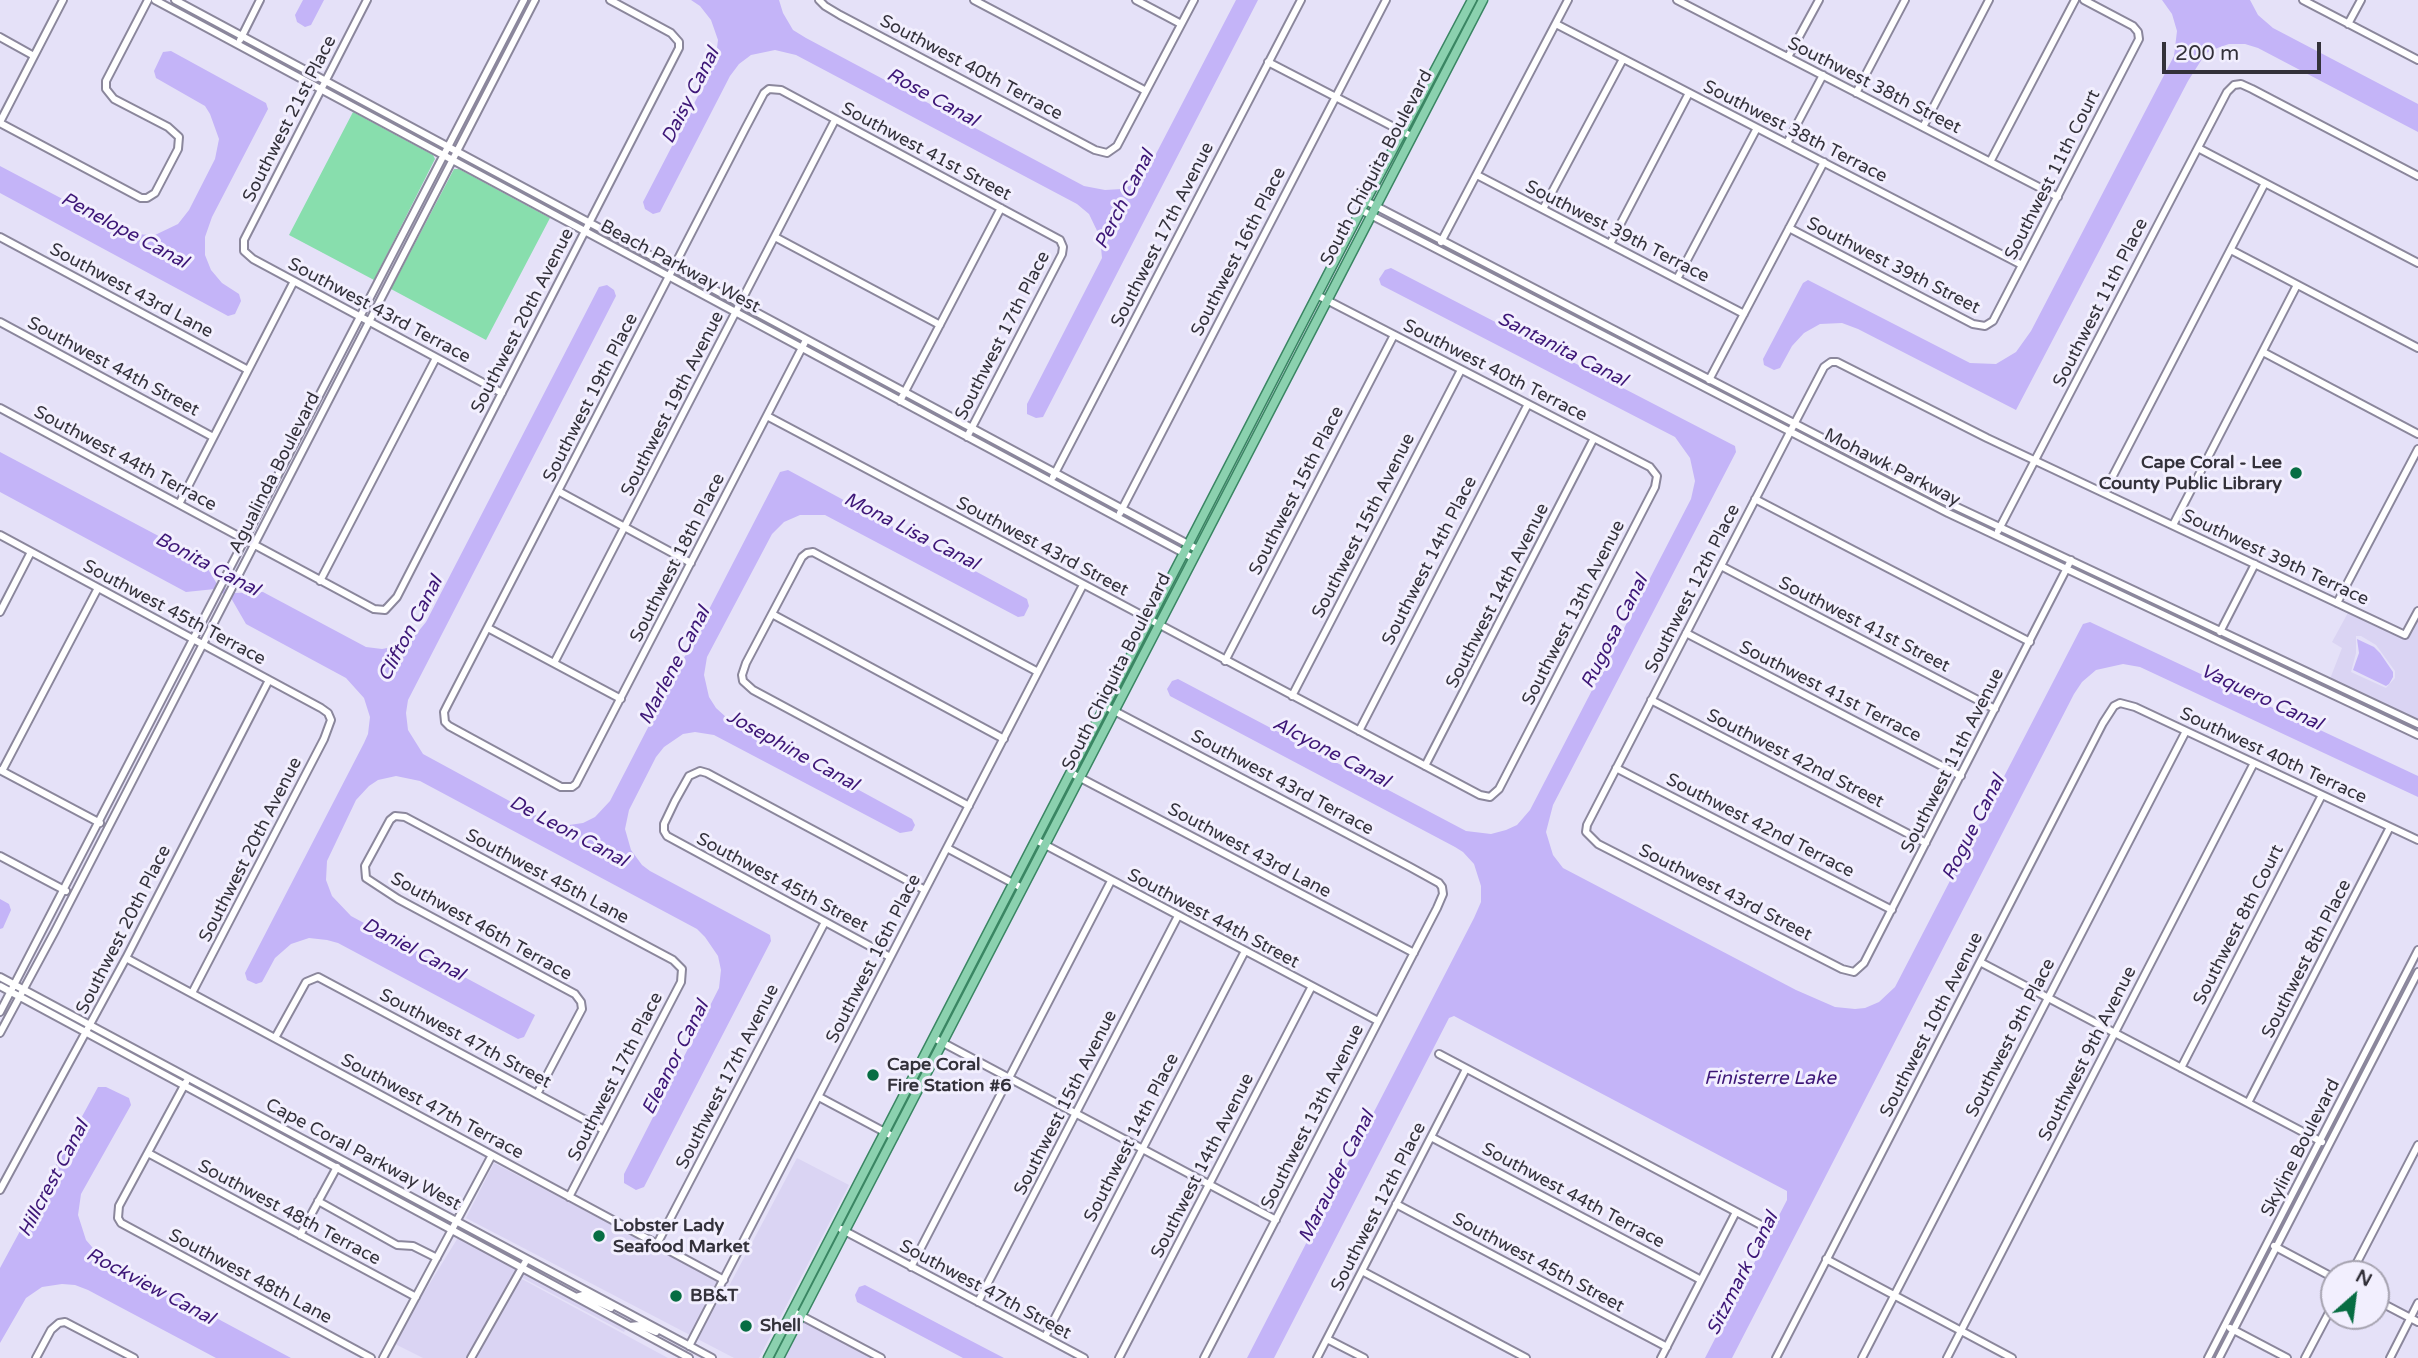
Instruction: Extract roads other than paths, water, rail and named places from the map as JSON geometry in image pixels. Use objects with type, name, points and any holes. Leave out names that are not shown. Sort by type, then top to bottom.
[{"type":"main road","name":"South Chiquita Boulevard","points":[[768,1358],[1071,773],[1110,708],[1317,295],[1472,0]]},
{"type":"main road","name":"South Chiquita Boulevard","points":[[1154,623],[1193,558],[1190,549],[1326,300],[1483,0]]},
{"type":"main road","name":"South Chiquita Boulevard","points":[[779,1358],[1080,778],[1110,708]]},
{"type":"street","points":[[63,0],[0,122],[141,198],[155,193],[178,149],[179,137],[168,127],[114,99],[106,89],[106,80],[148,0]]},
{"type":"street","name":"Beach Parkway West","points":[[155,0],[1117,518],[1190,549]]},
{"type":"street","name":"Beach Parkway West","points":[[175,0],[1122,509],[1190,549]]},
{"type":"street","points":[[237,44],[260,0]]},
{"type":"street","name":"Southwest 21st Place","points":[[244,251],[244,240],[367,0]]},
{"type":"street","name":"Agualinda Boulevard","points":[[0,1012],[524,0]]},
{"type":"street","name":"Agualinda Boulevard","points":[[0,1033],[535,0]]},
{"type":"street","name":"Southwest 20th Avenue","points":[[385,610],[397,597],[677,54],[679,42],[671,33],[610,0]]},
{"type":"street","name":"Southwest 40th Terrace","points":[[819,0],[840,15],[1096,150],[1107,153],[1113,151],[1146,91]]},
{"type":"street","points":[[974,0],[1146,91],[1194,0]]},
{"type":"street","points":[[1136,0],[1181,24]]},
{"type":"street","name":"Southwest 17th Avenue","points":[[1050,482],[1301,0]]},
{"type":"street","name":"Southwest 16th Place","points":[[1117,518],[1386,0]]},
{"type":"street","points":[[1437,250],[1568,0]]},
{"type":"street","name":"Southwest 38th Street","points":[[1677,0],[2057,197]]},
{"type":"street","points":[[1788,57],[1819,0]]},
{"type":"street","points":[[1856,93],[1905,0]]},
{"type":"street","points":[[1923,127],[1989,0]]},
{"type":"street","points":[[1990,162],[2075,0]]},
{"type":"street","name":"Southwest 11th Court","points":[[1984,326],[1993,321],[2134,50],[2138,32],[2133,26],[2084,0]]},
{"type":"street","points":[[2303,0],[2418,60]]},
{"type":"street","points":[[2348,24],[2361,0]]},
{"type":"street","name":"Southwest 38th Terrace","points":[[1556,24],[2022,265]]},
{"type":"street","points":[[0,37],[34,55]]},
{"type":"street","points":[[1543,209],[1623,59]]},
{"type":"street","points":[[1268,62],[1411,136]]},
{"type":"street","points":[[1787,143],[1823,75]]},
{"type":"street","name":"Southwest 11th Place","points":[[1996,536],[2197,148],[2227,92],[2234,85],[2241,84],[2252,89],[2418,176]]},
{"type":"street","name":"Southwest 41st Street","points":[[769,89],[781,90],[1056,236],[1063,247]]},
{"type":"street","name":"Southwest 19th Place","points":[[572,787],[561,787],[454,730],[445,722],[444,712],[761,98],[769,89]]},
{"type":"street","points":[[1610,244],[1689,93]]},
{"type":"street","name":"Southwest 19th Avenue","points":[[554,663],[835,120]]},
{"type":"street","points":[[1677,279],[1757,128]]},
{"type":"street","points":[[2197,148],[2418,263]]},
{"type":"street","points":[[1705,388],[1824,162]]},
{"type":"street","name":"Southwest 39th Terrace","points":[[1477,174],[1744,314]]},
{"type":"street","points":[[2104,493],[2265,183]]},
{"type":"street","name":"Mohawk Parkway","points":[[1366,201],[1940,499],[2418,724]]},
{"type":"street","points":[[900,401],[1001,208]]},
{"type":"street","name":"Mohawk Parkway","points":[[1361,210],[1996,536],[2418,735]]},
{"type":"street","name":"Southwest 39th Street","points":[[1789,228],[1973,324],[1984,326]]},
{"type":"street","name":"Southwest 43rd Lane","points":[[0,237],[248,370]]},
{"type":"street","points":[[775,237],[940,326]]},
{"type":"street","name":"Southwest 17th Place","points":[[967,437],[1063,247]]},
{"type":"street","points":[[2231,250],[2418,348]]},
{"type":"street","name":"Southwest 43rd Terrace","points":[[244,251],[253,259],[502,393]]},
{"type":"street","points":[[179,504],[294,281]]},
{"type":"street","points":[[2173,525],[2297,285]]},
{"type":"street","name":"Southwest 40th Terrace","points":[[1317,295],[1650,467],[1657,476]]},
{"type":"street","name":"Southwest 44th Street","points":[[0,322],[213,437]]},
{"type":"street","name":"Southwest 15th Place","points":[[1225,661],[1394,335]]},
{"type":"street","name":"Southwest 18th Place","points":[[572,787],[580,779],[806,340]]},
{"type":"street","points":[[2263,352],[2418,434]]},
{"type":"street","points":[[320,580],[436,358]]},
{"type":"street","name":"Southwest 39th Terrace","points":[[1831,362],[1837,362],[2035,461],[2405,635],[2418,611]]},
{"type":"street","name":"Southwest 12th Place","points":[[1586,832],[1587,825],[1794,423],[1824,368],[1831,362]]},
{"type":"street","name":"Southwest 15th Avenue","points":[[1292,696],[1461,370]]},
{"type":"street","name":"Southwest 14th Place","points":[[1359,731],[1528,404]]},
{"type":"street","name":"Southwest 44th Terrace","points":[[0,408],[374,609],[385,610]]},
{"type":"street","name":"Southwest 43rd Street","points":[[768,416],[1480,796],[1490,797]]},
{"type":"street","name":"Southwest 14th Avenue","points":[[1426,766],[1594,438]]},
{"type":"street","points":[[2337,603],[2418,449]]},
{"type":"street","name":"Southwest 13th Avenue","points":[[1490,797],[1499,789],[1655,487],[1657,476]]},
{"type":"street","points":[[558,491],[691,563]]},
{"type":"street","points":[[1755,499],[2030,642]]},
{"type":"street","name":"Southwest 45th Terrace","points":[[0,535],[321,708],[328,713],[331,720]]},
{"type":"street","points":[[0,612],[31,552]]},
{"type":"street","points":[[969,806],[753,690],[743,681],[743,669],[796,566],[807,553],[819,554],[1038,671]]},
{"type":"street","name":"Southwest 11th Avenue","points":[[1854,972],[1864,962],[1892,910],[2071,560]]},
{"type":"street","points":[[2216,640],[2255,564]]},
{"type":"street","name":"Southwest 41st Street","points":[[1721,566],[1995,709]]},
{"type":"street","name":"Southwest 16th Place","points":[[690,1346],[1083,585]]},
{"type":"street","points":[[98,588],[1,770],[108,828]]},
{"type":"street","points":[[772,614],[1003,739]]},
{"type":"street","points":[[488,628],[621,699]]},
{"type":"street","name":"Southwest 41st Terrace","points":[[1686,633],[1961,776]]},
{"type":"street","name":"Southwest 20th Place","points":[[0,1190],[126,958],[269,680]]},
{"type":"street","name":"Southwest 42nd Street","points":[[1651,700],[1926,843]]},
{"type":"street","name":"Southwest 40th Terrace","points":[[2114,706],[2120,703],[2136,707],[2418,840]]},
{"type":"street","name":"Southwest 10th Avenue","points":[[1776,1358],[2114,706]]},
{"type":"street","name":"Southwest 43rd Terrace","points":[[1110,708],[1443,887]]},
{"type":"street","name":"Southwest 20th Avenue","points":[[192,993],[324,739],[331,720]]},
{"type":"street","name":"Southwest 9th Place","points":[[1862,1358],[2186,731]]},
{"type":"street","name":"Southwest 9th Avenue","points":[[1947,1358],[2254,763]]},
{"type":"street","name":"Southwest 42nd Terrace","points":[[1616,768],[1892,910]]},
{"type":"street","name":"Southwest 45th Street","points":[[890,957],[667,836],[664,824],[675,801],[689,776],[694,772],[707,773],[925,890]]},
{"type":"street","name":"Southwest 43rd Lane","points":[[1071,773],[1414,953]]},
{"type":"street","name":"Southwest 8th Court","points":[[2181,1068],[2322,795]]},
{"type":"street","name":"Southwest 45th Lane","points":[[366,878],[365,866],[390,820],[396,816],[405,817],[673,960],[682,968]]},
{"type":"street","name":"Southwest 8th Place","points":[[2248,1103],[2390,827]]},
{"type":"street","name":"Southwest 43rd Street","points":[[1586,832],[1598,844],[1842,970],[1854,972]]},
{"type":"street","name":"Southwest 44th Street","points":[[1036,840],[1378,1021]]},
{"type":"street","points":[[947,848],[1022,888]]},
{"type":"street","points":[[0,856],[73,895]]},
{"type":"street","name":"Southwest 46th Terrace","points":[[366,878],[398,899],[575,994],[582,1009],[537,1094]]},
{"type":"street","points":[[911,1267],[1111,881]]},
{"type":"street","name":"Southwest 13th Avenue","points":[[1204,1358],[1441,900],[1443,887]]},
{"type":"street","name":"Southwest 15th Avenue","points":[[978,1302],[1178,916]]},
{"type":"street","name":"Southwest 17th Avenue","points":[[657,1244],[825,922]]},
{"type":"street","name":"Skyline Boulevard","points":[[2208,1358],[2418,950]]},
{"type":"street","name":"Southwest 14th Place","points":[[1045,1337],[1245,951]]},
{"type":"street","name":"Southwest 47th Terrace","points":[[126,958],[724,1280]]},
{"type":"street","points":[[1980,962],[2327,1145]]},
{"type":"street","name":"Southwest 17th Place","points":[[569,1197],[681,982],[682,968]]},
{"type":"street","name":"Skyline Boulevard","points":[[2219,1358],[2418,972]]},
{"type":"street","name":"Cape Coral Parkway West","points":[[0,977],[712,1358]]},
{"type":"street","name":"Southwest 47th Street","points":[[275,1038],[302,987],[312,978],[324,979],[604,1130]]},
{"type":"street","name":"Cape Coral Parkway West","points":[[0,986],[689,1358]]},
{"type":"street","name":"Southwest 14th Avenue","points":[[1119,1358],[1312,986]]},
{"type":"street","points":[[934,1038],[1276,1220]]},
{"type":"street","points":[[1439,1054],[1761,1225]]},
{"type":"street","name":"Southwest 12th Place","points":[[1317,1358],[1466,1069]]},
{"type":"street","points":[[148,1153],[188,1078]]},
{"type":"street","points":[[818,1097],[894,1137]]},
{"type":"street","name":"Southwest 44th Terrace","points":[[1431,1137],[1701,1280]]},
{"type":"street","points":[[2358,1260],[2418,1145]]},
{"type":"street","name":"Southwest 48th Lane","points":[[148,1153],[119,1206],[118,1218],[128,1228],[371,1358]]},
{"type":"street","name":"Southwest 48th Terrace","points":[[148,1153],[416,1297]]},
{"type":"street","points":[[383,1358],[492,1155]]},
{"type":"street","points":[[300,1235],[337,1167]]},
{"type":"street","points":[[318,1201],[397,1245],[413,1246],[438,1258]]},
{"type":"street","name":"Southwest 45th Street","points":[[1396,1204],[1667,1347]]},
{"type":"street","points":[[1661,1358],[1736,1212]]},
{"type":"street","name":"Southwest 47th Street","points":[[836,1227],[1084,1358]]},
{"type":"street","points":[[2267,1243],[2320,1271]]},
{"type":"street","points":[[471,1358],[527,1259]]},
{"type":"street","points":[[1826,1259],[2012,1358]]},
{"type":"street","points":[[1362,1271],[1526,1358]]},
{"type":"street","points":[[576,1297],[583,1295],[624,1311]]},
{"type":"street","points":[[2390,1358],[2418,1303]]},
{"type":"street","points":[[2390,1307],[2418,1322]]},
{"type":"street","points":[[792,1311],[881,1358]]},
{"type":"street","points":[[36,1358],[51,1330],[58,1323],[65,1322],[134,1358]]},
{"type":"street","points":[[630,1326],[639,1325],[668,1334]]},
{"type":"street","points":[[2224,1325],[2287,1358]]},
{"type":"street","points":[[2305,1358],[2320,1330]]},
{"type":"street","points":[[1327,1339],[1364,1358]]},
{"type":"water","points":[[303,0],[324,0],[311,25],[305,27],[297,22],[295,15]]},
{"type":"water","name":"Perch Canal","points":[[691,0],[779,0],[793,30],[806,38],[1084,186],[1105,190],[1122,189],[1145,175],[1236,0],[1258,0],[1043,417],[1036,418],[1027,414],[1027,404],[1102,258],[1100,237],[1089,214],[1077,204],[796,55],[775,50],[751,55],[739,64],[730,76],[660,212],[653,214],[645,209],[643,202],[712,69],[716,56],[718,40],[711,20],[700,6]]},
{"type":"water","points":[[2162,0],[2250,0],[2258,15],[2273,28],[2418,104],[2418,132],[2258,48],[2245,44],[2220,47],[2208,52],[2188,81],[2016,410],[1842,323],[1820,324],[1804,333],[1792,346],[1780,368],[1774,370],[1764,365],[1763,359],[1803,283],[1808,280],[1970,363],[1996,364],[2016,352],[2031,331],[2174,56],[2177,31],[2172,14]]},
{"type":"water","points":[[171,51],[266,103],[268,109],[212,217],[205,237],[205,255],[211,270],[222,283],[239,294],[241,301],[235,314],[228,316],[0,193],[0,166],[129,234],[155,235],[178,224],[189,210],[215,159],[219,139],[205,106],[156,78],[154,71],[163,52]]},
{"type":"water","name":"Finisterre Lake","points":[[1391,268],[1735,446],[1736,452],[1553,805],[1546,832],[1553,855],[1563,868],[1796,990],[1835,1007],[1855,1009],[1879,1002],[1895,987],[2083,624],[2090,622],[2418,776],[2418,797],[2140,667],[2123,664],[2096,670],[2082,682],[2074,694],[1732,1358],[1705,1358],[1787,1200],[1787,1191],[1454,1016],[1449,1018],[1274,1358],[1247,1358],[1474,918],[1481,902],[1481,886],[1474,864],[1463,852],[1170,696],[1167,689],[1172,681],[1178,679],[1466,831],[1491,834],[1506,830],[1517,825],[1530,810],[1691,499],[1695,481],[1690,458],[1675,437],[1381,285],[1379,279],[1385,270]]},
{"type":"water","points":[[607,285],[614,290],[616,296],[408,700],[408,730],[423,754],[550,823],[569,825],[583,823],[595,817],[610,801],[780,472],[788,470],[1027,599],[1029,606],[1024,616],[1018,617],[825,515],[800,515],[784,522],[772,534],[707,657],[704,675],[709,697],[727,718],[912,819],[915,825],[912,831],[900,833],[714,735],[695,732],[683,734],[664,747],[656,757],[629,810],[625,829],[631,850],[650,871],[770,935],[771,941],[644,1187],[636,1190],[624,1183],[624,1174],[719,988],[721,970],[718,956],[705,937],[697,929],[420,781],[396,776],[378,780],[356,800],[327,861],[326,880],[332,896],[351,916],[535,1015],[524,1037],[518,1039],[338,943],[327,940],[309,938],[291,944],[275,958],[262,982],[256,984],[247,980],[245,973],[368,734],[370,717],[364,698],[346,678],[246,624],[231,598],[215,589],[186,592],[0,492],[0,452],[202,559],[217,584],[234,593],[263,592],[366,647],[382,649],[397,646],[413,638],[426,622],[599,287]]},
{"type":"water","points":[[2357,639],[2374,647],[2393,672],[2393,677],[2386,686],[2353,670],[2359,653]]},
{"type":"water","points":[[0,899],[9,904],[11,910],[0,929]]},
{"type":"water","points":[[98,1087],[106,1087],[129,1098],[131,1105],[81,1194],[78,1215],[86,1240],[108,1260],[291,1358],[216,1358],[88,1290],[62,1284],[42,1287],[26,1298],[0,1343],[0,1268]]},
{"type":"water","points":[[865,1285],[1004,1358],[963,1358],[857,1302],[855,1295],[859,1287]]},
{"type":"place","name":"Cape Coral - Lee County Public Library","points":[[2296,473]]},
{"type":"place","name":"Cape Coral Fire Station #6","points":[[873,1075]]},
{"type":"place","name":"Lobster Lady Seafood Market","points":[[599,1236]]},
{"type":"place","name":"BB&T","points":[[676,1296]]},
{"type":"place","name":"Shell","points":[[746,1326]]},
{"type":"water label","name":"Daisy Canal","points":[[691,96]]},
{"type":"water label","name":"Rose Canal","points":[[932,98]]},
{"type":"water label","name":"Penelope Canal","points":[[124,231]]},
{"type":"water label","name":"Santanita Canal","points":[[1562,350]]},
{"type":"water label","name":"Mona Lisa Canal","points":[[911,532]]},
{"type":"water label","name":"Bonita Canal","points":[[207,565]]},
{"type":"water label","name":"Clifton Canal","points":[[411,629]]},
{"type":"water label","name":"Rugosa Canal","points":[[1615,632]]},
{"type":"water label","name":"Marlene Canal","points":[[675,666]]},
{"type":"water label","name":"Vaquero Canal","points":[[2261,698]]},
{"type":"water label","name":"Josephine Canal","points":[[792,751]]},
{"type":"water label","name":"Alcyone Canal","points":[[1331,753]]},
{"type":"water label","name":"Rogue Canal","points":[[1974,828]]},
{"type":"water label","name":"De Leon Canal","points":[[568,832]]},
{"type":"water label","name":"Daniel Canal","points":[[413,950]]},
{"type":"water label","name":"Eleanor Canal","points":[[676,1058]]},
{"type":"water label","name":"Marauder Canal","points":[[1337,1177]]},
{"type":"water label","name":"Hillcrest Canal","points":[[54,1179]]},
{"type":"water label","name":"Sitzmark Canal","points":[[1743,1274]]},
{"type":"water label","name":"Rockview Canal","points":[[150,1287]]}]
